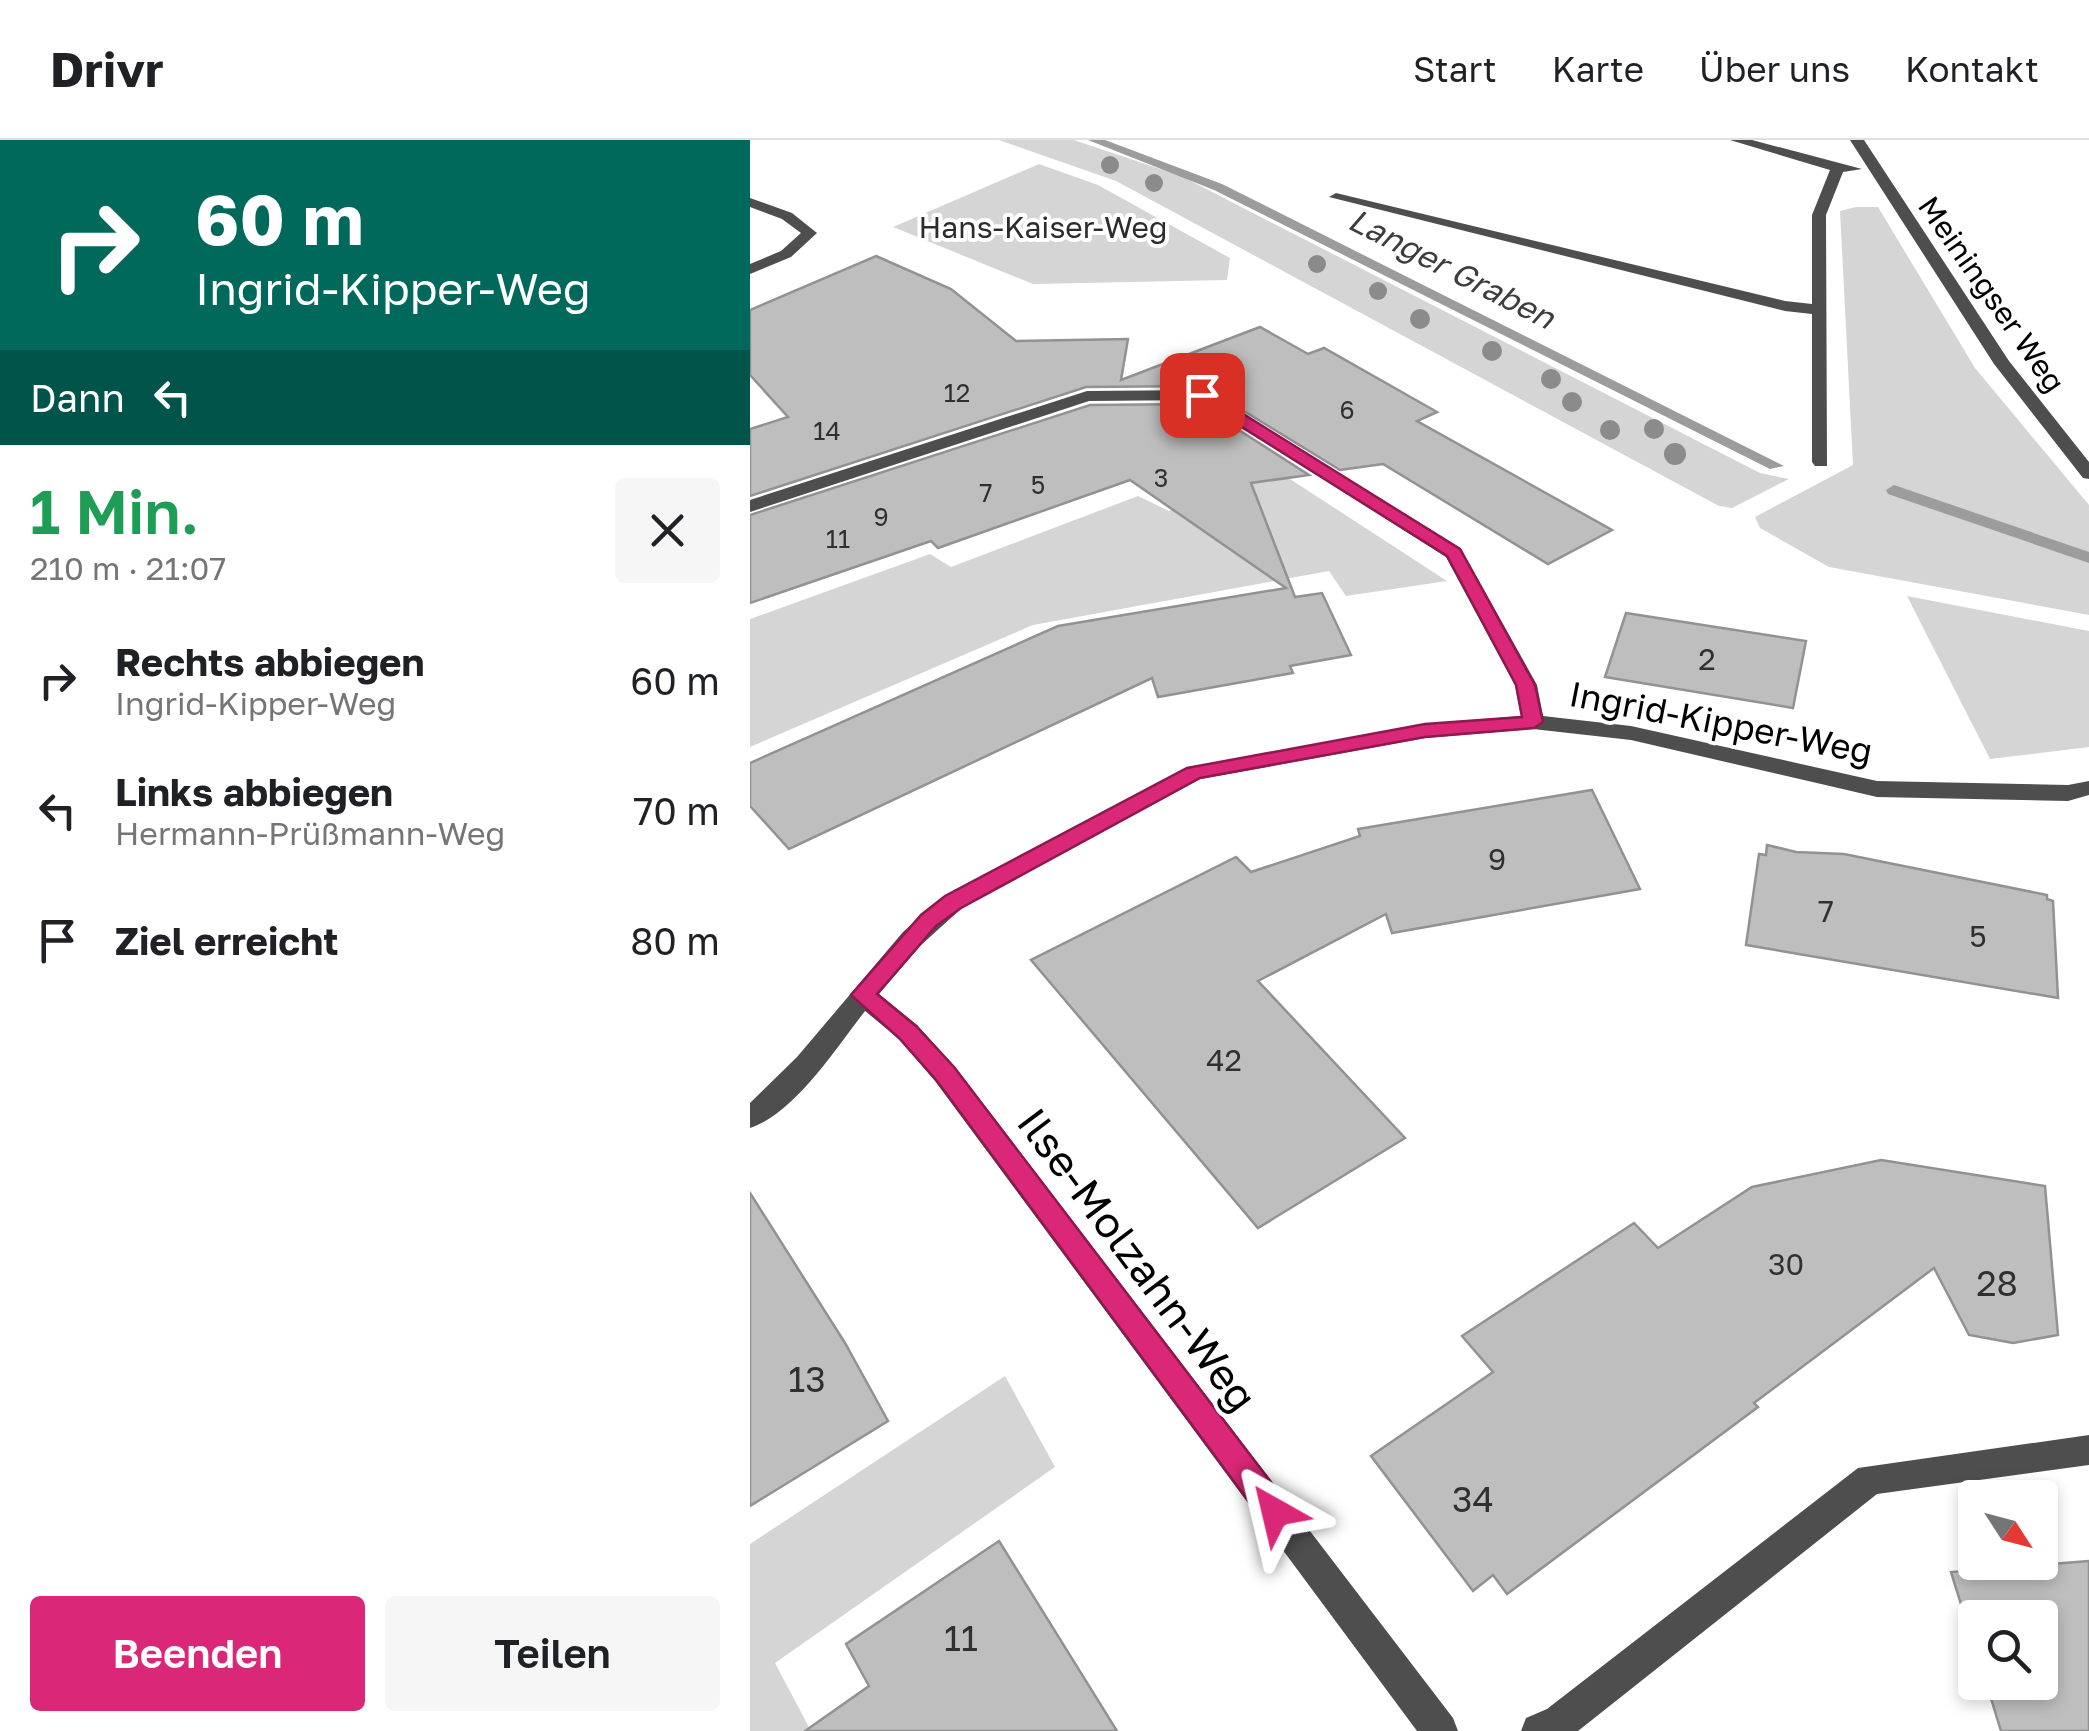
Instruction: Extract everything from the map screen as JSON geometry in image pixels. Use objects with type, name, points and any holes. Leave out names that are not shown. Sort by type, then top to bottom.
[{"type":"street","points":[[1737,140],[1838,168],[1875,170]]},
{"type":"street","name":"Meiningser Weg","points":[[1856,140],[2002,364],[2089,474]]},
{"type":"street","points":[[1821,462],[1819,215],[1838,168]]},
{"type":"street","points":[[1336,197],[1766,302],[1820,310]]},
{"type":"street","points":[[750,202],[787,216],[810,233],[786,254],[750,269]]},
{"type":"street","points":[[750,506],[1087,396],[1202,395],[1454,553],[1526,685],[1534,722]]},
{"type":"street","name":"Ingrid-Kipper-Weg","points":[[750,1118],[768,1107],[839,1029],[928,920],[953,902],[1194,773],[1425,731],[1534,722],[1631,733],[1877,788],[2068,792],[2089,788]]},
{"type":"street","name":"Ilse-Molzahn-Weg","points":[[863,995],[908,1032],[945,1074],[1440,1731]]},
{"type":"street","points":[[1539,1731],[1560,1722],[1870,1479],[2089,1450]]},
{"type":"green space","points":[[999,140],[1074,140],[1181,176],[1760,473],[1789,479],[1732,508],[1719,506],[1116,181]]},
{"type":"green space","name":"Hans-Kaiser-Weg","points":[[1039,164],[1098,185],[1230,258],[1227,280],[1033,284],[893,227]]},
{"type":"green space","points":[[1878,207],[1975,368],[2089,505],[2089,615],[1829,567],[1760,528],[1755,517],[1853,465],[1840,211]]},
{"type":"green space","points":[[1273,468],[1447,581],[1346,596],[1329,571],[1033,625],[750,747],[750,619],[930,554],[951,567],[1138,496],[1169,511]]},
{"type":"green space","points":[[1907,596],[2089,631],[2089,747],[1990,759]]},
{"type":"green space","points":[[1005,1376],[1055,1467],[775,1663],[811,1731],[750,1731],[750,1544]]},
{"type":"building","points":[[876,256],[951,289],[1016,341],[1128,339],[1121,380],[1260,327],[1308,354],[1324,348],[1437,412],[1417,421],[1612,530],[1548,564],[1383,464],[1340,470],[1203,386],[1086,387],[750,496],[750,429],[788,417],[750,375],[750,310]]},
{"type":"building","points":[[1198,404],[1309,475],[1251,483],[1295,597],[1322,593],[1351,655],[1290,666],[1293,673],[1158,697],[1152,678],[789,849],[750,806],[750,763],[1058,626],[1286,588],[1130,480],[938,548],[931,541],[750,603],[750,515],[1090,405]]},
{"type":"building","points":[[1626,613],[1806,641],[1793,708],[1605,677]]},
{"type":"building","points":[[1592,790],[1640,889],[1392,933],[1386,914],[1258,981],[1405,1138],[1258,1228],[1031,960],[1236,857],[1251,872],[1360,836],[1358,829]]},
{"type":"building","points":[[1767,845],[1796,852],[1844,854],[2047,895],[2053,901],[2058,998],[1746,945],[1759,854],[1766,855]]},
{"type":"building","points":[[1881,1160],[2045,1186],[2058,1335],[2013,1343],[1969,1335],[1934,1268],[1754,1403],[1758,1407],[1507,1594],[1493,1575],[1473,1591],[1371,1456],[1493,1372],[1462,1336],[1634,1223],[1658,1248],[1752,1187]]},
{"type":"building","points":[[750,1193],[845,1343],[888,1421],[750,1506]]},
{"type":"building","points":[[999,1541],[1117,1731],[805,1731],[869,1686],[846,1644]]},
{"type":"building","points":[[2089,1561],[2089,1731],[2001,1731],[1992,1700],[2058,1700],[2058,1600],[1960,1600],[1951,1572],[1958,1571],[1958,1580],[2058,1580],[2058,1563]]},
{"type":"waterway","name":"Langer Graben","points":[[1094,140],[1218,187],[1776,466]]},
{"type":"waterway","name":"Langer Graben","points":[[1894,490],[2089,558]]},
{"type":"route","points":[[1202,395],[1454,553],[1526,685],[1534,722],[1425,731],[1194,773],[953,902],[928,920],[863,995],[908,1032],[945,1074],[1275,1512]]}]
